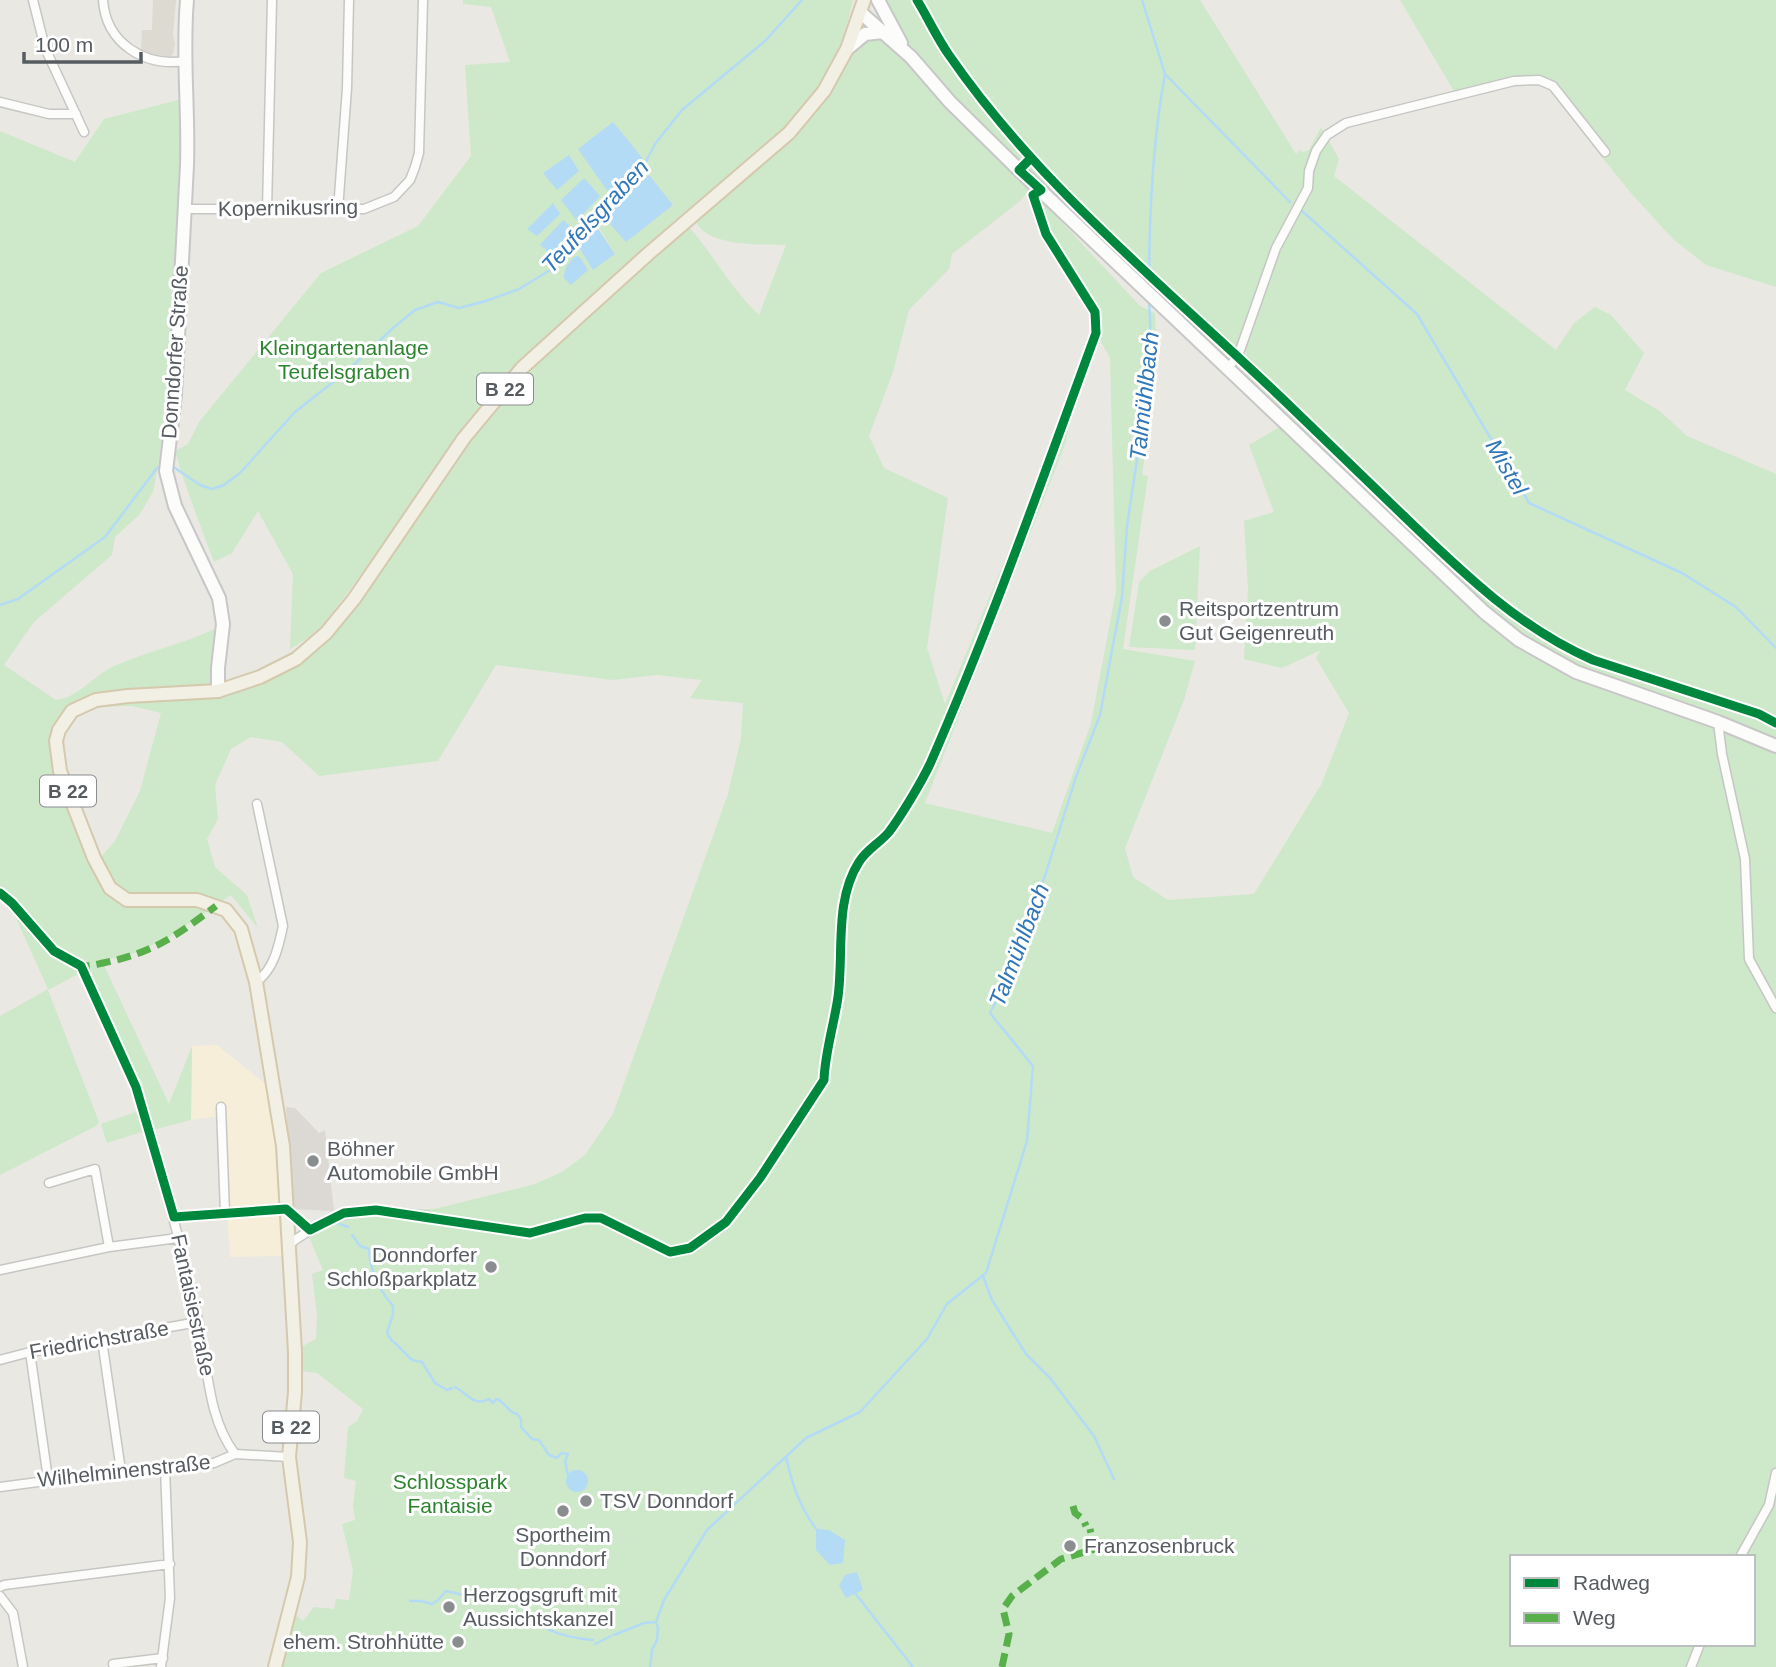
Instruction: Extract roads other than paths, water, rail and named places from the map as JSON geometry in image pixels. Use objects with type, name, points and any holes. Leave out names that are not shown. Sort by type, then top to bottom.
[{"type":"main road","name":"Donndorfer Straße","points":[[187,0],[185,61],[188,128],[174,395],[166,471],[175,506],[219,598],[223,624],[218,691]]},
{"type":"main road","points":[[878,0],[911,57]]},
{"type":"main road","points":[[862,7],[887,19]]},
{"type":"main road","points":[[862,7],[950,102],[1484,612],[1519,640],[1576,672],[1718,722],[1776,746]]},
{"type":"main road","name":"B 22","points":[[275,1667],[299,1567],[300,1542],[289,1457],[295,1379],[283,1146],[257,982],[241,929],[226,910],[197,900],[127,900],[110,888],[94,858],[60,771],[56,741],[64,720],[82,705],[96,700],[128,696],[218,691],[260,677],[296,659],[326,633],[354,599],[464,438],[522,368],[648,254],[789,133],[824,91],[847,49],[862,7]]},
{"type":"main road","points":[[847,49],[865,34],[883,32]]},
{"type":"street","points":[[33,0],[45,48],[84,132]]},
{"type":"street","points":[[103,0],[104,11],[115,36],[123,46],[157,61],[185,61]]},
{"type":"street","points":[[267,209],[272,0]]},
{"type":"street","points":[[338,210],[347,88],[349,0]]},
{"type":"street","name":"Kopernikusring","points":[[184,209],[364,209],[394,197],[410,180],[419,153],[422,0]]},
{"type":"street","points":[[1227,369],[1238,356],[1276,248],[1308,188],[1309,171],[1316,151],[1327,135],[1346,123],[1514,81],[1539,80],[1553,86],[1605,152]]},
{"type":"street","points":[[0,102],[49,114],[76,114]]},
{"type":"street","points":[[1718,722],[1722,754],[1745,859],[1749,959],[1776,1007]]},
{"type":"street","points":[[257,804],[283,926],[266,975],[257,982]]},
{"type":"street","points":[[221,1107],[225,1213]]},
{"type":"street","name":"Fantaisiestraße","points":[[143,1113],[174,1217],[217,1422],[224,1439],[235,1454]]},
{"type":"street","points":[[48,1183],[95,1169],[109,1247]]},
{"type":"street","points":[[174,1217],[286,1209],[310,1230]]},
{"type":"street","points":[[288,1245],[310,1230],[344,1213],[376,1210],[428,1216]]},
{"type":"street","points":[[0,1270],[109,1247],[178,1238]]},
{"type":"street","name":"Friedrichstraße","points":[[0,1360],[30,1352],[198,1322]]},
{"type":"street","points":[[102,1340],[121,1471]]},
{"type":"street","points":[[30,1352],[48,1479]]},
{"type":"street","name":"Wilhelminenstraße","points":[[0,1487],[48,1479],[214,1463],[235,1454],[289,1457]]},
{"type":"street","points":[[113,1664],[162,1662],[170,1598],[165,1468]]},
{"type":"street","points":[[1741,1555],[1769,1505],[1776,1473]]},
{"type":"street","points":[[0,1587],[170,1564]]},
{"type":"street","points":[[0,1597],[13,1613],[23,1667]]},
{"type":"street","points":[[1691,1667],[1699,1646]]},
{"type":"water","points":[[613,122],[644,160],[608,192],[578,149]]},
{"type":"water","points":[[569,155],[579,171],[557,190],[543,173]]},
{"type":"water","points":[[649,175],[673,205],[626,242],[603,216]]},
{"type":"water","points":[[584,178],[600,196],[577,221],[561,200]]},
{"type":"water","points":[[553,203],[560,214],[537,236],[527,229]]},
{"type":"water","points":[[563,220],[572,228],[552,256],[540,245]]},
{"type":"water","points":[[597,227],[615,254],[593,270],[579,247]]},
{"type":"water","points":[[576,256],[580,257],[588,270],[571,285],[564,275],[567,266]]},
{"type":"water","points":[[577,1470],[585,1473],[588,1481],[585,1489],[577,1492],[569,1489],[566,1481],[569,1473]]},
{"type":"water","points":[[816,1529],[829,1530],[845,1540],[843,1563],[830,1565],[816,1550]]},
{"type":"water","points":[[857,1572],[863,1590],[846,1598],[839,1586],[845,1575]]},
{"type":"waterway","name":"Teufelsgraben","points":[[172,466],[200,485],[212,489],[224,485],[240,473],[295,412],[346,372],[415,310],[438,302],[459,308],[486,301],[519,289],[552,269],[577,238],[593,212],[643,167],[655,144],[682,110],[765,41],[802,0]]},
{"type":"waterway","name":"Mistel","points":[[1142,0],[1165,74],[1290,202]]},
{"type":"waterway","name":"Talmühlbach","points":[[1149,287],[1152,180],[1165,74]]},
{"type":"waterway","name":"Mistel","points":[[1302,211],[1417,314],[1529,503],[1682,573],[1736,607],[1776,648]]},
{"type":"waterway","name":"Talmühlbach","points":[[650,1667],[652,1650],[657,1640],[656,1622],[664,1600],[707,1530],[806,1438],[860,1412],[927,1339],[947,1304],[986,1273],[1027,1141],[1033,1066],[990,1013],[1016,964],[1076,777],[1100,715],[1122,597],[1127,526],[1152,360],[1149,300]]},
{"type":"waterway","name":"Teufelsgraben","points":[[0,605],[18,599],[105,537],[157,468],[162,467]]},
{"type":"waterway","points":[[337,1223],[348,1227]]},
{"type":"waterway","points":[[352,1235],[360,1246],[369,1249],[376,1280],[393,1306],[387,1333],[392,1341]]},
{"type":"waterway","points":[[983,1276],[992,1300],[1026,1354],[1050,1378],[1094,1436],[1114,1479]]},
{"type":"waterway","points":[[394,1342],[412,1360],[422,1362],[435,1383],[447,1390],[452,1388]]},
{"type":"waterway","points":[[455,1387],[475,1400],[489,1399],[493,1403],[496,1399],[502,1402],[517,1414],[521,1419],[521,1427],[532,1439],[539,1440],[549,1455],[557,1458],[561,1453],[568,1454],[565,1461],[568,1475]]},
{"type":"waterway","points":[[786,1457],[797,1495],[817,1530]]},
{"type":"waterway","points":[[421,1601],[432,1604],[446,1591],[488,1601],[514,1600]]},
{"type":"waterway","points":[[855,1593],[913,1667]]},
{"type":"waterway","points":[[516,1600],[532,1618],[549,1630],[569,1637],[593,1640]]},
{"type":"waterway","points":[[410,1601],[420,1601]]},
{"type":"waterway","points":[[614,1635],[644,1623],[656,1622]]},
{"type":"waterway","points":[[595,1644],[611,1636]]},
{"type":"place","name":"Reitsportzentrum Gut Geigenreuth","points":[[1165,621]]},
{"type":"place","name":"Böhner Automobile GmbH","points":[[313,1161]]},
{"type":"place","name":"Donndorfer Schloßparkplatz","points":[[491,1267]]},
{"type":"place","name":"TSV Donndorf","points":[[586,1501]]},
{"type":"place","name":"Sportheim Donndorf","points":[[563,1511]]},
{"type":"place","name":"Franzosenbruck","points":[[1070,1546]]},
{"type":"place","name":"Herzogsgruft mit Aussichtskanzel","points":[[449,1607]]},
{"type":"place","name":"ehem. Strohhütte","points":[[458,1642]]},
{"type":"park label","name":"Kleingartenanlage Teufelsgraben","points":[[344,360]]},
{"type":"park label","name":"Schlosspark Fantaisie","points":[[450,1494]]}]
